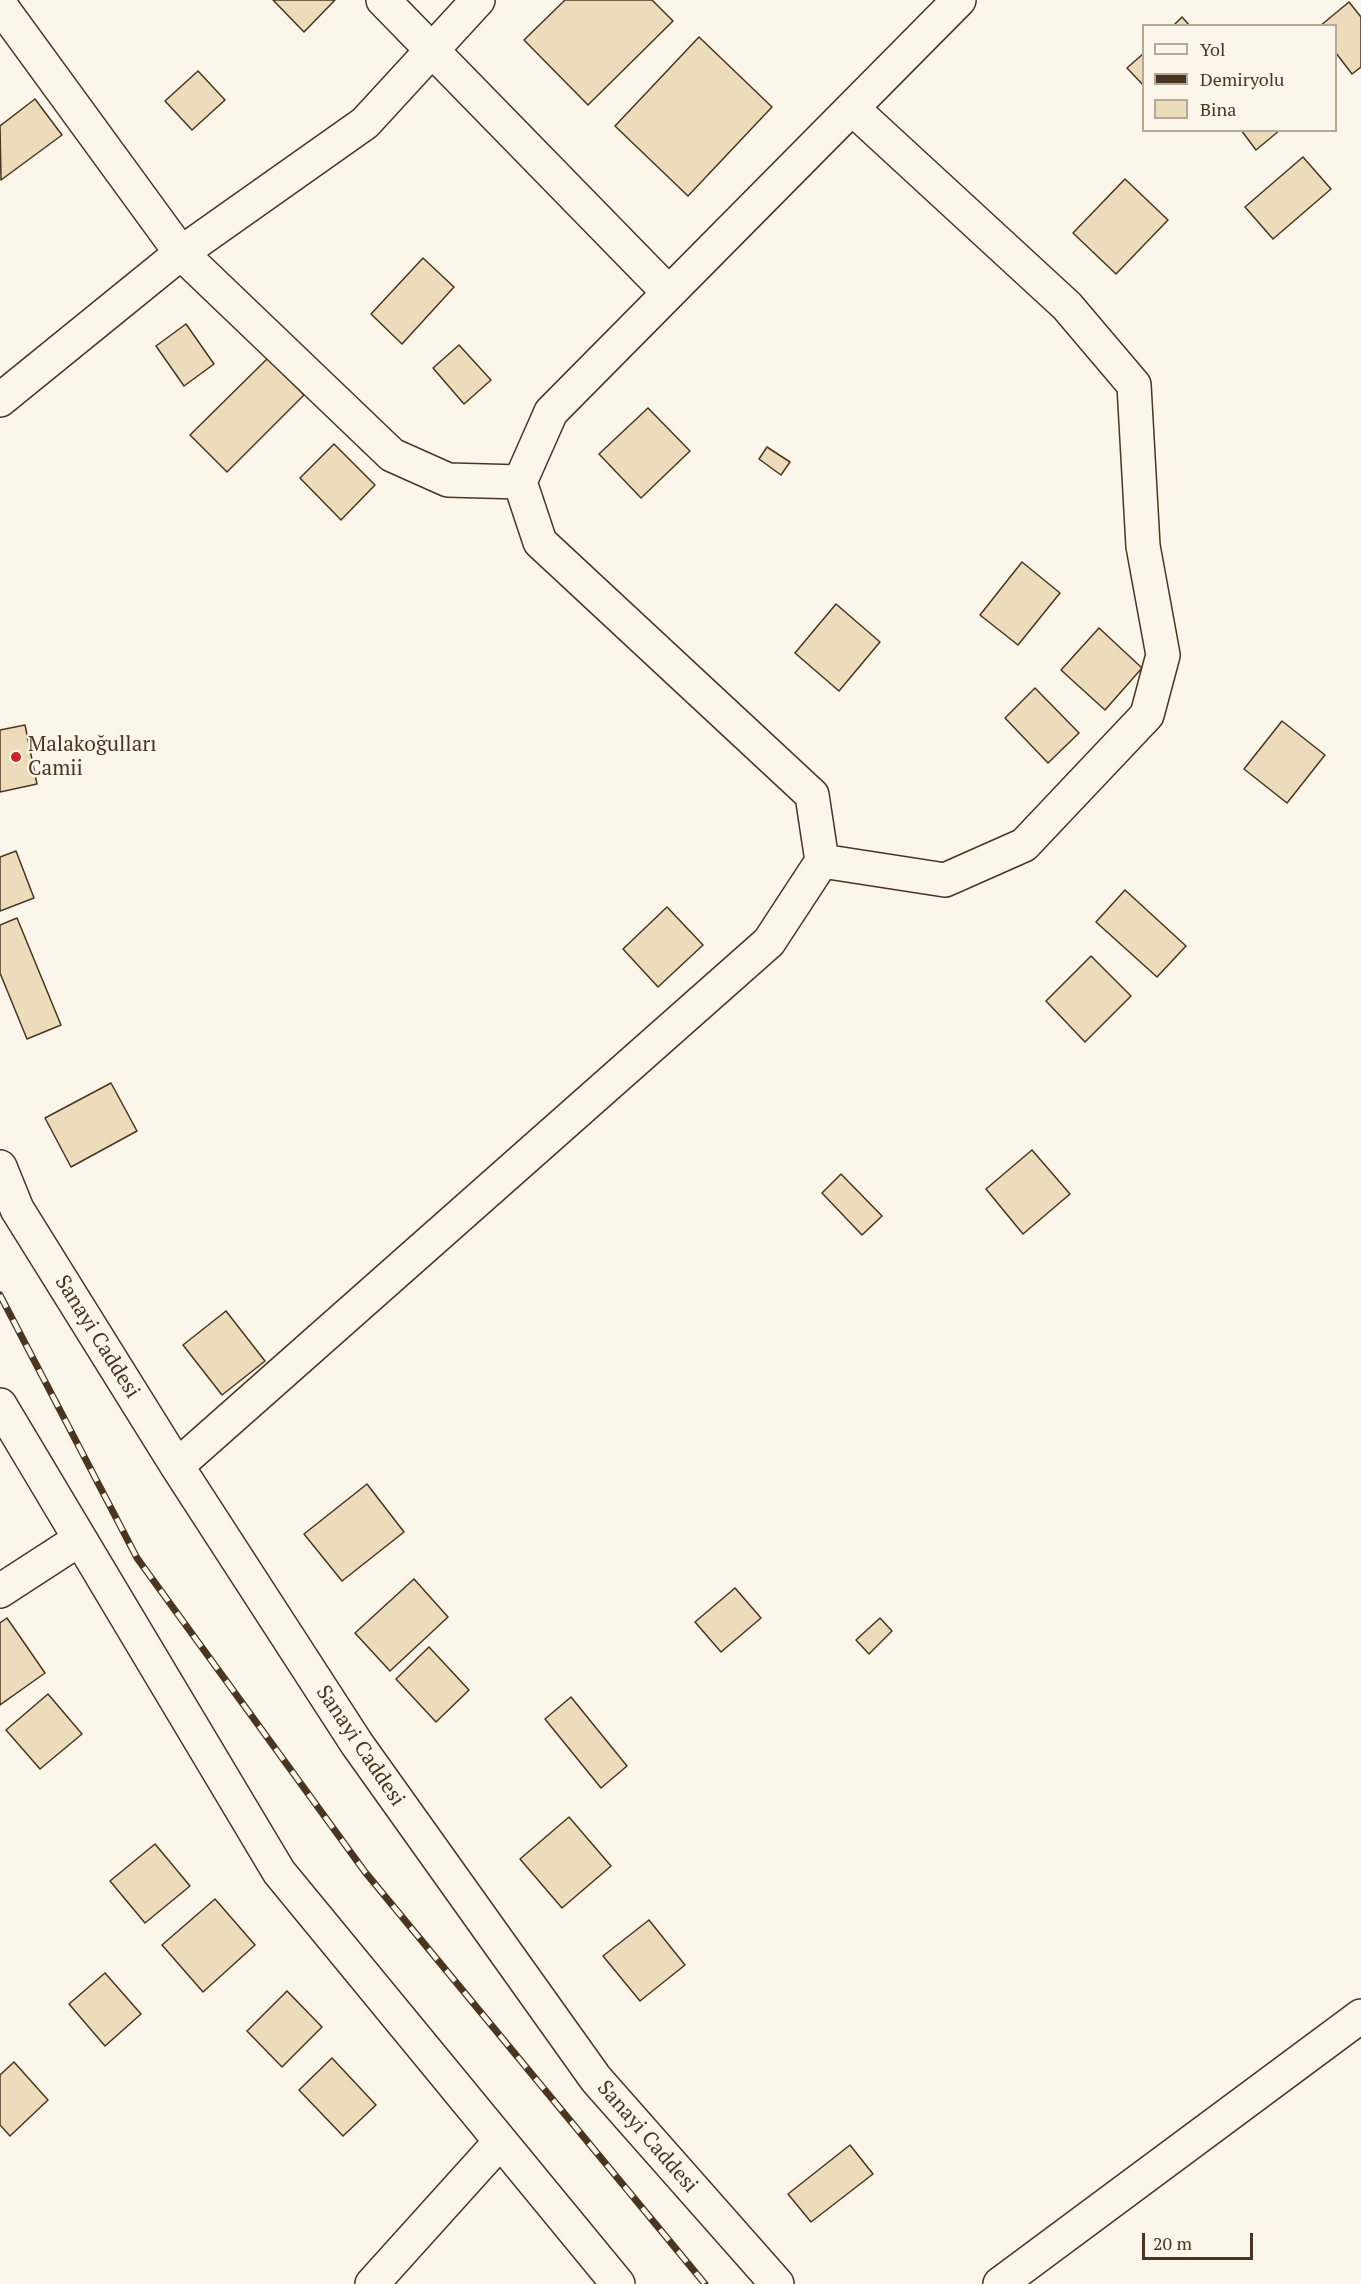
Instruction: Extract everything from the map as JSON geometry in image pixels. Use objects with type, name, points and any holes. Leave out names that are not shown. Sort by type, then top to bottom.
[{"type":"street","points":[[383,0],[669,293]]},
{"type":"street","points":[[0,400],[181,253],[365,123],[478,0]]},
{"type":"street","points":[[177,1466],[768,942],[822,861],[812,795],[540,542],[520,482],[551,412],[959,0]]},
{"type":"street","points":[[0,5],[181,253],[392,455],[448,480],[520,482]]},
{"type":"street","points":[[822,861],[945,880],[1024,845],[1147,715],[1163,655],[1143,546],[1134,385],[1067,306],[852,108]]},
{"type":"street","name":"Sanayi Caddesi","points":[[0,1167],[17,1209],[177,1466],[357,1744],[596,2079],[777,2284]]},
{"type":"street","points":[[0,1405],[279,1872],[618,2284]]},
{"type":"street","points":[[0,1592],[80,1539]]},
{"type":"street","points":[[1000,2284],[1361,2016]]},
{"type":"street","points":[[372,2284],[500,2142]]},
{"type":"building","points":[[273,0],[335,0],[304,32]]},
{"type":"building","points":[[565,0],[652,0],[673,21],[588,105],[524,40]]},
{"type":"building","points":[[1349,2],[1361,17],[1361,67],[1352,74],[1337,54],[1337,24],[1322,24]]},
{"type":"building","points":[[1182,17],[1188,24],[1175,24]]},
{"type":"building","points":[[699,37],[772,107],[688,196],[615,126]]},
{"type":"building","points":[[1142,55],[1142,84],[1127,68]]},
{"type":"building","points":[[198,71],[225,100],[192,130],[165,101]]},
{"type":"building","points":[[35,99],[62,135],[1,180],[0,126]]},
{"type":"building","points":[[1242,132],[1278,132],[1256,150]]},
{"type":"building","points":[[1303,157],[1331,189],[1273,239],[1245,207]]},
{"type":"building","points":[[1125,179],[1168,220],[1116,274],[1073,233]]},
{"type":"building","points":[[423,258],[454,287],[402,344],[371,314]]},
{"type":"building","points":[[186,324],[214,364],[184,386],[156,346]]},
{"type":"building","points":[[459,345],[491,380],[464,404],[433,368]]},
{"type":"building","points":[[268,358],[304,395],[227,472],[190,435]]},
{"type":"building","points":[[648,408],[690,451],[641,498],[599,454]]},
{"type":"building","points":[[334,444],[375,485],[341,520],[300,478]]},
{"type":"building","points":[[767,447],[790,462],[781,475],[759,459]]},
{"type":"building","points":[[1022,562],[1060,593],[1018,645],[980,615]]},
{"type":"building","points":[[836,604],[880,642],[839,691],[795,653]]},
{"type":"building","points":[[1099,628],[1142,668],[1105,710],[1061,670]]},
{"type":"building","points":[[1035,688],[1079,733],[1048,763],[1005,718]]},
{"type":"building","points":[[1282,721],[1325,755],[1287,803],[1244,769]]},
{"type":"building","name":"Malakoğulları Camii","points":[[25,725],[37,784],[0,792],[0,730]]},
{"type":"building","points":[[16,851],[34,898],[0,911],[0,857]]},
{"type":"building","points":[[1125,890],[1186,946],[1157,977],[1096,922]]},
{"type":"building","points":[[667,907],[703,945],[658,987],[623,949]]},
{"type":"building","points":[[17,918],[61,1025],[27,1039],[0,973],[0,925]]},
{"type":"building","points":[[1091,956],[1131,996],[1085,1042],[1046,1001]]},
{"type":"building","points":[[111,1083],[137,1131],[71,1167],[45,1118]]},
{"type":"building","points":[[1032,1150],[1070,1194],[1023,1234],[986,1189]]},
{"type":"building","points":[[841,1174],[882,1216],[862,1235],[822,1193]]},
{"type":"building","points":[[226,1311],[265,1361],[222,1395],[183,1345]]},
{"type":"building","points":[[367,1484],[404,1532],[342,1581],[304,1534]]},
{"type":"building","points":[[414,1579],[448,1617],[390,1671],[355,1633]]},
{"type":"building","points":[[735,1588],[761,1618],[721,1652],[695,1622]]},
{"type":"building","points":[[7,1618],[45,1673],[0,1705],[0,1623]]},
{"type":"building","points":[[880,1618],[892,1631],[869,1654],[856,1640]]},
{"type":"building","points":[[429,1647],[469,1690],[436,1722],[396,1679]]},
{"type":"building","points":[[48,1694],[82,1734],[40,1769],[6,1730]]},
{"type":"building","points":[[571,1697],[627,1766],[601,1788],[545,1719]]},
{"type":"building","points":[[569,1817],[611,1866],[562,1908],[520,1859]]},
{"type":"building","points":[[155,1844],[190,1886],[145,1923],[110,1881]]},
{"type":"building","points":[[215,1899],[255,1945],[203,1992],[162,1945]]},
{"type":"building","points":[[649,1920],[685,1965],[640,2001],[603,1956]]},
{"type":"building","points":[[105,1973],[141,2014],[105,2046],[69,2004]]},
{"type":"building","points":[[287,1991],[322,2027],[282,2067],[247,2031]]},
{"type":"building","points":[[332,2058],[376,2105],[343,2136],[299,2090]]},
{"type":"building","points":[[14,2062],[48,2100],[10,2136],[0,2125],[0,2075]]},
{"type":"building","points":[[850,2145],[873,2174],[811,2222],[788,2194]]},
{"type":"railway","points":[[0,1295],[137,1558],[365,1872],[705,2284]]},
{"type":"place","name":"Malakoğulları Camii","points":[[16,757]]}]
